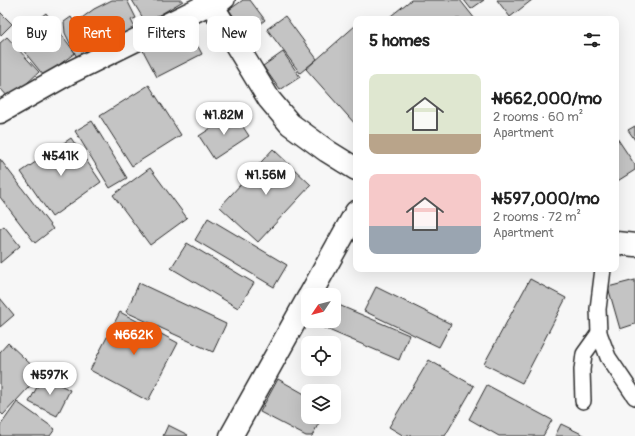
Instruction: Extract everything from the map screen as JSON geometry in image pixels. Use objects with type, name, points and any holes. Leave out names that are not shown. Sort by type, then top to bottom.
[{"type":"street","points":[[0,112],[69,73],[216,3],[269,99],[290,124],[327,151],[353,167]]},
{"type":"street","points":[[314,288],[353,217]]},
{"type":"street","points":[[619,243],[635,245]]},
{"type":"street","points":[[231,436],[301,311]]},
{"type":"lane","points":[[603,272],[598,309],[599,333],[608,357],[635,397]]},
{"type":"lane","points":[[583,402],[582,370],[584,354],[599,333]]},
{"type":"building","points":[[112,0],[127,0],[135,16],[133,16],[133,19],[131,20],[133,24],[133,39],[125,43],[125,16],[84,16],[94,9]]},
{"type":"building","points":[[132,0],[183,0],[158,16],[142,16]]},
{"type":"building","points":[[243,0],[250,0],[265,20],[261,23],[261,16],[234,16],[229,10]]},
{"type":"building","points":[[411,0],[460,0],[473,16],[391,16]]},
{"type":"building","points":[[464,0],[484,0],[471,9]]},
{"type":"building","points":[[497,0],[532,0],[511,16],[509,16]]},
{"type":"building","points":[[0,12],[12,24],[0,36]]},
{"type":"building","points":[[285,16],[317,59],[300,73],[267,29]]},
{"type":"building","points":[[69,18],[69,41],[65,33],[64,22]]},
{"type":"building","points":[[353,28],[353,122],[306,69]]},
{"type":"building","points":[[61,34],[69,45],[69,52],[75,53],[44,76],[24,52],[61,52]]},
{"type":"building","points":[[7,37],[12,42],[12,52],[21,52],[39,72],[10,99],[0,88],[0,43]]},
{"type":"building","points":[[199,48],[202,54],[157,77],[144,52],[199,52]]},
{"type":"building","points":[[74,52],[105,52],[80,64]]},
{"type":"building","points":[[283,52],[300,77],[280,90],[263,66]]},
{"type":"building","points":[[149,85],[181,135],[132,166],[100,116]]},
{"type":"building","points":[[234,113],[249,136],[214,159],[199,136]]},
{"type":"building","points":[[92,121],[127,178],[110,188],[75,131]]},
{"type":"building","points":[[635,126],[635,140],[628,130]]},
{"type":"building","points":[[71,138],[101,182],[52,217],[21,172]]},
{"type":"building","points":[[619,141],[635,165],[635,170],[619,180]]},
{"type":"building","points":[[273,149],[311,185],[258,242],[220,207]]},
{"type":"building","points":[[0,159],[53,229],[35,243],[0,197]]},
{"type":"building","points":[[150,168],[187,218],[150,245],[113,195]]},
{"type":"building","points":[[208,218],[287,265],[274,287],[195,240]]},
{"type":"building","points":[[4,226],[20,246],[0,263],[0,229]]},
{"type":"building","points":[[187,243],[254,283],[238,308],[171,268]]},
{"type":"building","points":[[530,279],[566,298],[522,383],[484,364]]},
{"type":"building","points":[[635,280],[635,324],[620,329],[608,287]]},
{"type":"building","points":[[139,283],[226,324],[213,352],[126,312]]},
{"type":"building","points":[[376,287],[451,324],[439,347],[364,311]]},
{"type":"building","points":[[0,298],[14,315],[0,327]]},
{"type":"building","points":[[341,306],[409,335],[399,360],[324,328],[341,328]]},
{"type":"building","points":[[120,312],[178,343],[148,401],[90,370]]},
{"type":"building","points":[[8,343],[41,374],[3,415],[0,412],[0,352]]},
{"type":"building","points":[[429,360],[474,386],[445,436],[404,436],[389,427]]},
{"type":"building","points":[[43,376],[70,390],[57,416],[29,402]]},
{"type":"building","points":[[278,379],[301,392],[301,424],[318,424],[312,436],[306,436],[260,412]]},
{"type":"building","points":[[487,385],[552,420],[543,436],[499,436],[469,419]]},
{"type":"building","points":[[17,402],[55,429],[50,436],[0,436],[0,426]]},
{"type":"building","points":[[561,424],[586,436],[555,436]]},
{"type":"building","points":[[168,425],[188,435],[163,436]]}]
